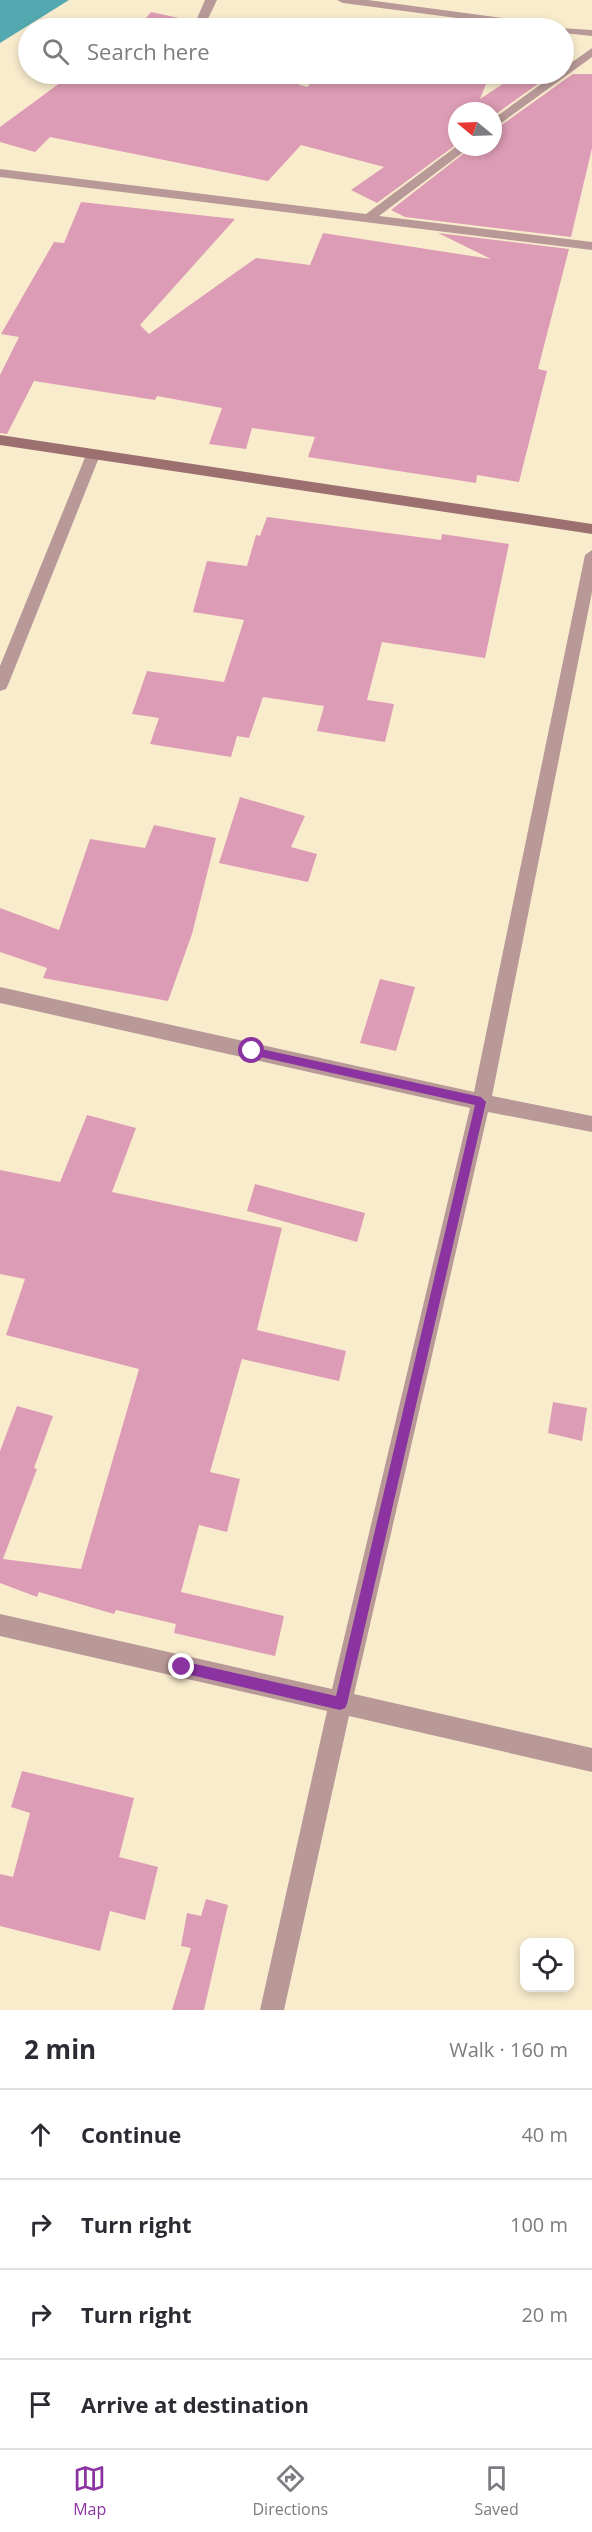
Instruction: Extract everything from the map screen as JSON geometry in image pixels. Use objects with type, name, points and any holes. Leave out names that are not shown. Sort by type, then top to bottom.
[{"type":"street","points":[[203,18],[211,0]]},
{"type":"street","points":[[343,0],[479,18]]},
{"type":"street","points":[[574,31],[592,33]]},
{"type":"street","points":[[574,65],[592,51]]},
{"type":"street","points":[[502,118],[548,84]]},
{"type":"street","points":[[370,217],[452,156]]},
{"type":"street","points":[[0,173],[592,246]]},
{"type":"street","points":[[0,440],[592,529]]},
{"type":"street","points":[[0,685],[93,454]]},
{"type":"street","points":[[272,2010],[340,1704],[481,1102],[592,555]]},
{"type":"street","points":[[0,995],[481,1102],[592,1124]]},
{"type":"street","points":[[0,1625],[592,1761]]},
{"type":"water","points":[[0,0],[69,0],[40,18],[18,18],[18,32],[0,43]]},
{"type":"building","points":[[151,12],[179,18],[146,18]]},
{"type":"building","points":[[574,74],[592,74],[592,148],[571,237],[405,217],[391,210],[460,156],[502,156],[502,125],[559,84],[574,84]]},
{"type":"building","points":[[59,84],[298,84],[307,87],[310,84],[486,84],[480,99],[503,84],[538,84],[502,110],[502,102],[448,102],[448,151],[377,203],[351,190],[384,167],[301,145],[268,181],[50,137],[35,152],[0,142],[0,127]]},
{"type":"building","points":[[81,202],[235,219],[140,325],[149,334],[256,258],[310,265],[323,233],[491,259],[438,233],[569,249],[538,369],[547,371],[519,482],[477,475],[476,483],[308,457],[315,437],[252,428],[246,449],[209,444],[222,408],[157,396],[155,400],[34,381],[7,434],[0,433],[0,375],[19,337],[1,334],[54,242],[64,243]]},
{"type":"building","points":[[267,517],[441,540],[442,534],[509,544],[485,658],[382,642],[367,700],[394,704],[385,742],[317,731],[324,706],[263,697],[249,738],[237,736],[231,757],[150,744],[159,718],[132,714],[147,671],[224,682],[244,620],[193,612],[207,561],[247,566],[256,535],[260,536]]},
{"type":"building","points":[[240,797],[305,816],[291,847],[317,854],[308,882],[219,863]]},
{"type":"building","points":[[154,825],[216,838],[192,934],[168,1001],[43,978],[47,968],[0,952],[0,908],[59,930],[90,839],[145,848]]},
{"type":"building","points":[[380,979],[415,987],[396,1051],[360,1043]]},
{"type":"building","points":[[87,1115],[136,1128],[112,1192],[282,1228],[257,1330],[346,1351],[339,1381],[242,1359],[210,1472],[240,1479],[227,1532],[199,1525],[181,1592],[284,1616],[275,1656],[174,1633],[176,1624],[116,1610],[114,1614],[39,1592],[37,1597],[0,1583],[0,1451],[17,1406],[53,1416],[34,1468],[37,1469],[3,1559],[81,1569],[139,1369],[6,1335],[25,1279],[0,1274],[0,1170],[60,1182]]},
{"type":"building","points":[[255,1184],[365,1213],[357,1242],[247,1211]]},
{"type":"building","points":[[553,1402],[587,1408],[582,1441],[548,1433]]},
{"type":"building","points":[[22,1771],[134,1798],[119,1857],[158,1867],[145,1920],[110,1911],[100,1951],[0,1926],[0,1874],[13,1877],[30,1813],[11,1807]]},
{"type":"building","points":[[206,1899],[228,1905],[204,2010],[172,2010],[191,1948],[181,1946],[187,1913],[201,1916]]},
{"type":"route","points":[[182,1667],[340,1704],[481,1102],[252,1051]]}]
